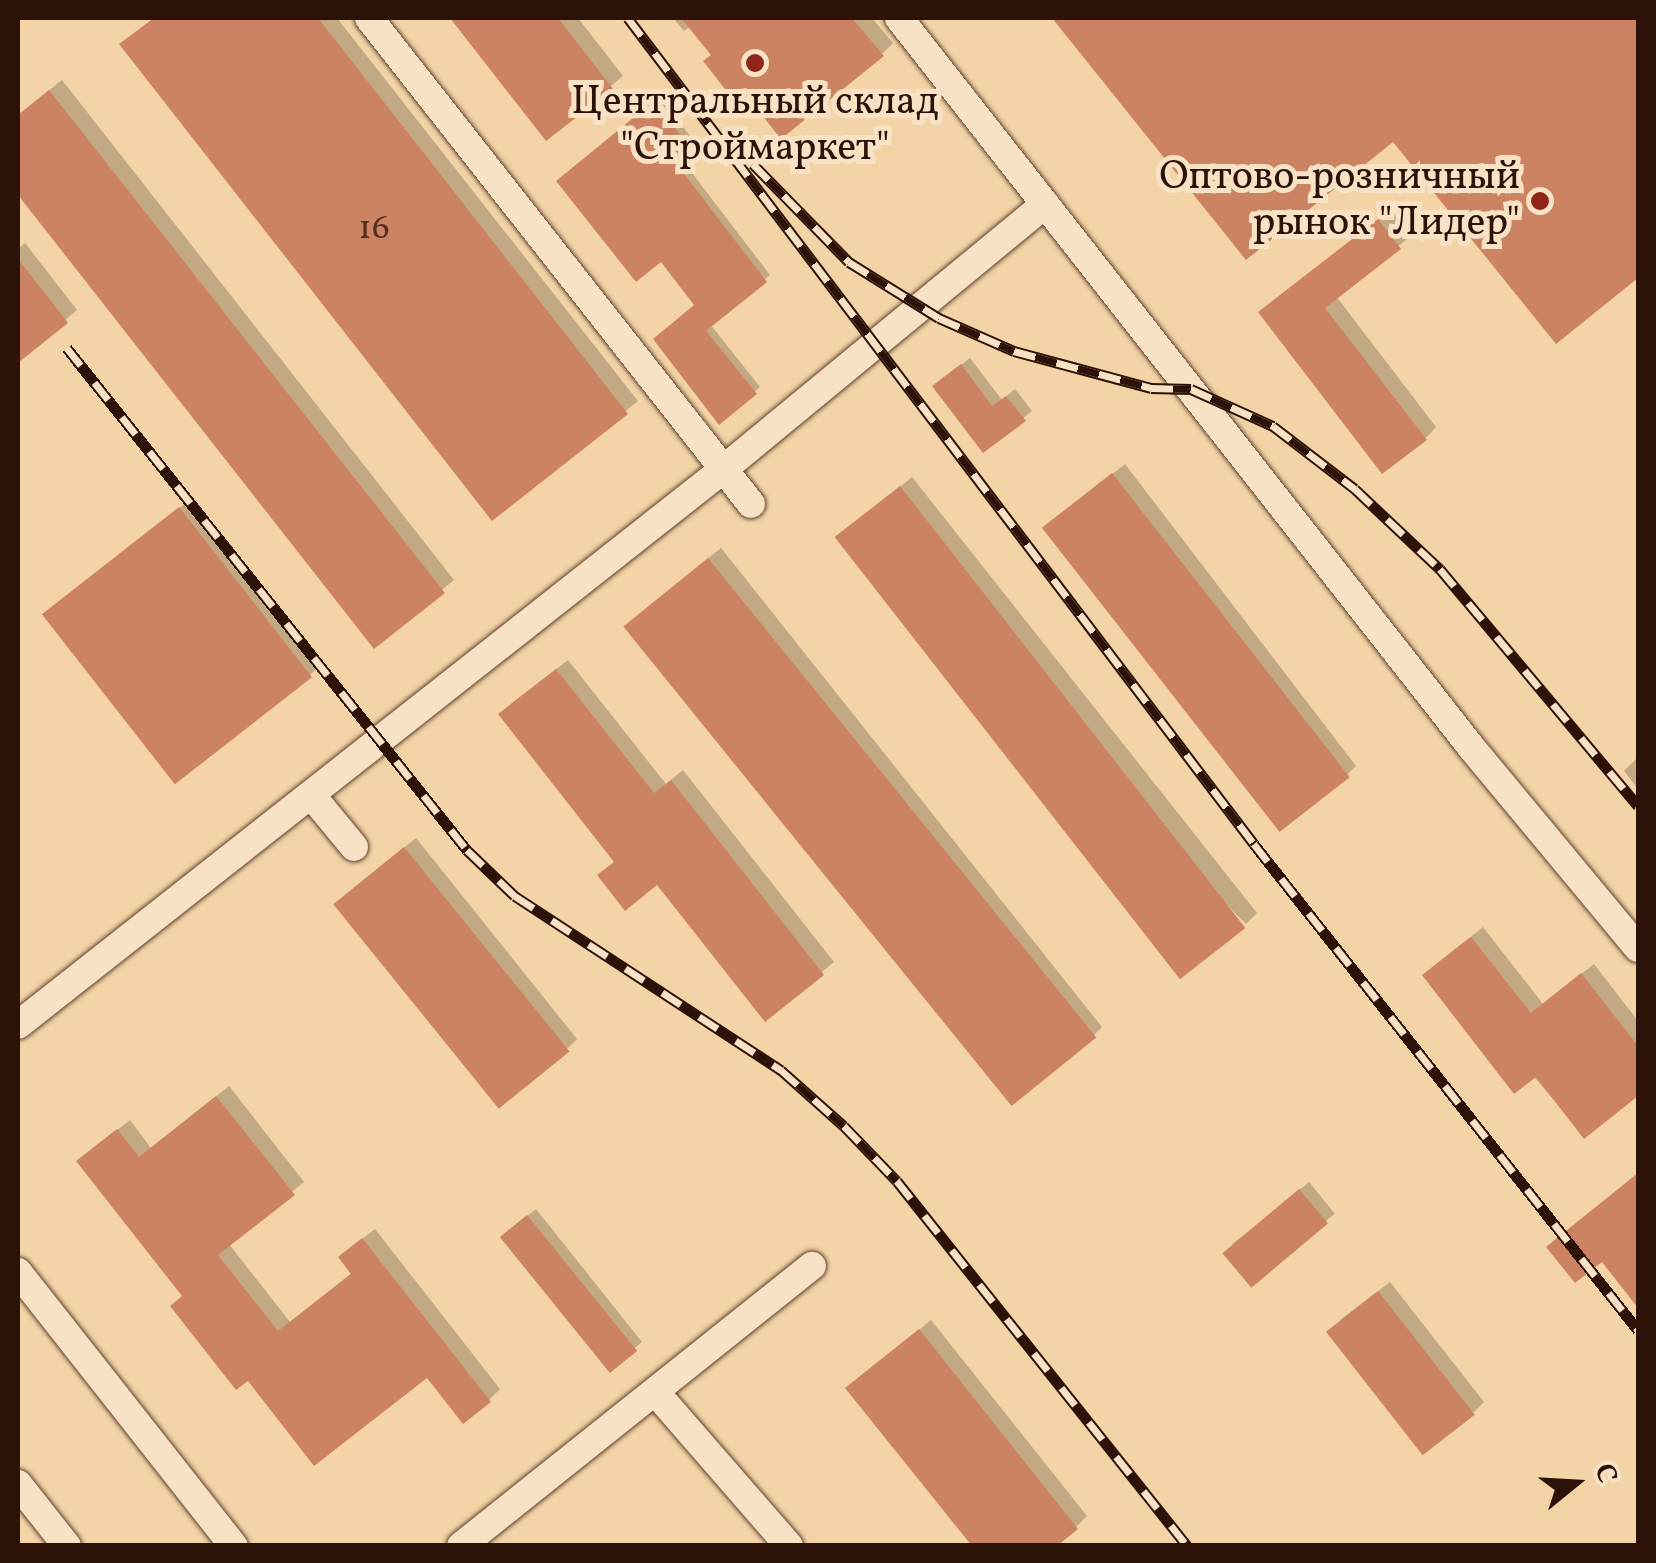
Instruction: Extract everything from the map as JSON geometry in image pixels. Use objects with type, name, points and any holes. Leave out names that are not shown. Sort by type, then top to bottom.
[{"type":"lane","points":[[369,18],[751,504]]},
{"type":"lane","points":[[899,18],[1471,746],[1638,948]]},
{"type":"lane","points":[[18,1025],[724,468],[1046,204]]},
{"type":"lane","points":[[312,796],[354,846]]},
{"type":"lane","points":[[462,1546],[657,1394],[812,1266]]},
{"type":"lane","points":[[18,1272],[234,1546]]},
{"type":"lane","points":[[657,1394],[789,1546]]},
{"type":"lane","points":[[18,1484],[66,1546]]},
{"type":"building","points":[[154,18],[318,18],[628,414],[492,521],[119,44]]},
{"type":"building","points":[[450,18],[558,18],[613,89],[546,141]]},
{"type":"building","points":[[681,18],[852,18],[884,56],[781,139],[753,104],[743,112],[703,61],[711,55]]},
{"type":"building","name":"Оптово-розничный рынок \"Лидер\"","points":[[1052,18],[1638,18],[1638,278],[1556,344],[1393,142],[1246,260]]},
{"type":"building","points":[[49,90],[445,593],[374,649],[18,195],[18,115]]},
{"type":"building","points":[[654,101],[691,149],[675,162],[767,282],[706,331],[757,394],[719,425],[653,339],[694,305],[661,262],[636,282],[556,181]]},
{"type":"building","points":[[1378,219],[1401,249],[1325,308],[1427,440],[1382,474],[1258,312]]},
{"type":"building","points":[[18,259],[68,323],[18,363]]},
{"type":"building","points":[[961,364],[992,406],[1006,396],[1026,421],[983,453],[932,386]]},
{"type":"building","points":[[1112,473],[1350,777],[1280,832],[1042,528]]},
{"type":"building","points":[[900,486],[1245,928],[1180,979],[835,537]]},
{"type":"building","points":[[179,507],[312,677],[175,784],[42,614]]},
{"type":"building","points":[[708,558],[1096,1037],[1012,1106],[623,627]]},
{"type":"building","points":[[556,669],[654,793],[671,780],[824,975],[765,1022],[657,885],[625,911],[597,875],[614,862],[498,714]]},
{"type":"building","points":[[404,847],[570,1051],[499,1109],[333,904]]},
{"type":"building","points":[[1471,937],[1531,1013],[1581,973],[1638,1046],[1638,1096],[1584,1139],[1536,1077],[1514,1094],[1422,975]]},
{"type":"building","points":[[216,1096],[295,1195],[218,1255],[278,1331],[351,1274],[338,1257],[362,1238],[491,1402],[463,1424],[427,1378],[314,1466],[248,1381],[236,1390],[170,1306],[182,1296],[76,1161],[117,1129],[139,1157]]},
{"type":"building","points":[[1638,1173],[1638,1308],[1602,1262],[1575,1283],[1546,1247]]},
{"type":"building","points":[[1299,1189],[1328,1223],[1251,1288],[1222,1253]]},
{"type":"building","points":[[527,1215],[637,1351],[610,1373],[500,1237]]},
{"type":"building","points":[[1378,1291],[1475,1415],[1423,1455],[1326,1332]]},
{"type":"building","points":[[919,1329],[1078,1529],[1057,1546],[972,1546],[845,1388]]},
{"type":"railway","points":[[628,18],[1254,844],[1638,1330]]},
{"type":"railway","points":[[753,164],[849,262],[939,318],[1014,351],[1151,388],[1191,389],[1273,426],[1355,489],[1440,569],[1638,806]]},
{"type":"railway","points":[[67,348],[467,850],[515,896],[781,1070],[844,1126],[897,1181],[1187,1546]]},
{"type":"place","name":"Центральный склад \"Строймаркет\"","points":[[755,63]]},
{"type":"place","name":"Оптово-розничный рынок \"Лидер\"","points":[[1540,201]]}]
